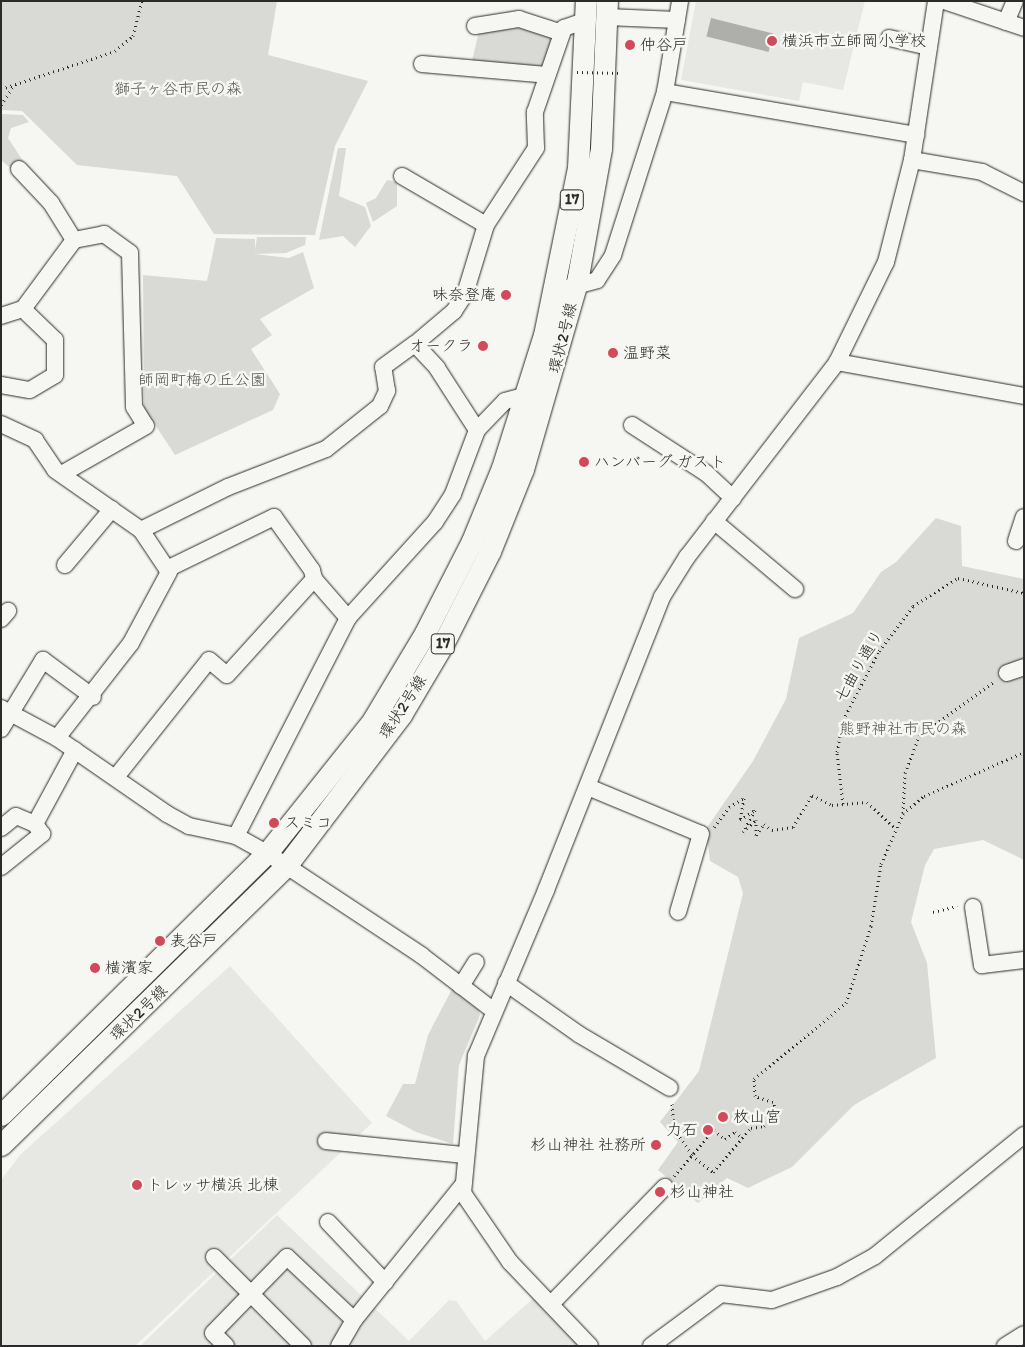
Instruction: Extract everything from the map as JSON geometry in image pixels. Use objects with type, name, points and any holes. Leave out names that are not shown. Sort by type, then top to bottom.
[{"type":"main road","name":"環状2号線","points":[[1,1145],[286,866],[401,715],[490,551],[551,384],[577,282],[601,148],[597,10]]},
{"type":"main road","name":"環状2号線","points":[[1,1115],[267,853],[373,720],[425,634],[472,541],[528,395],[553,297],[578,168],[597,10]]},
{"type":"street","points":[[553,297],[577,282],[597,280],[613,255],[665,92],[680,1]]},
{"type":"street","points":[[590,1346],[492,1239],[463,1193],[464,1155],[476,1056],[588,786],[662,597],[714,521],[837,362],[886,262],[912,160],[936,1]]},
{"type":"street","points":[[944,1],[1024,28]]},
{"type":"street","points":[[1006,22],[1015,1]]},
{"type":"street","points":[[142,530],[228,487],[326,449],[380,406],[387,391],[383,367],[415,344],[454,311],[465,294],[486,225],[536,148],[535,112],[564,28],[597,10],[677,20]]},
{"type":"street","points":[[475,26],[520,19],[562,33]]},
{"type":"street","points":[[888,38],[929,47]]},
{"type":"street","points":[[422,64],[547,75]]},
{"type":"street","points":[[665,92],[916,135]]},
{"type":"street","points":[[912,160],[982,172],[1024,193]]},
{"type":"street","points":[[20,169],[51,202],[74,240]]},
{"type":"street","points":[[402,176],[486,225]]},
{"type":"street","points":[[1,316],[23,309],[74,240],[104,234],[130,253],[134,407],[146,426],[62,474]]},
{"type":"street","points":[[1,385],[30,390],[55,375],[55,340],[23,309]]},
{"type":"street","points":[[415,344],[437,368],[477,430]]},
{"type":"street","points":[[837,362],[1024,396]]},
{"type":"street","points":[[236,836],[348,618],[435,522],[453,494],[477,430],[504,402],[528,395]]},
{"type":"street","points":[[1,424],[35,440],[62,474],[142,530],[167,569]]},
{"type":"street","points":[[632,424],[706,473],[732,498]]},
{"type":"street","points":[[65,565],[112,509]]},
{"type":"street","points":[[57,738],[93,697],[131,644],[167,569],[274,516],[312,570],[314,579],[348,618]]},
{"type":"street","points":[[1016,541],[1024,517]]},
{"type":"street","points":[[714,521],[795,589]]},
{"type":"street","points":[[116,777],[209,660],[227,675],[314,579]]},
{"type":"street","points":[[1,729],[6,711],[42,660],[93,697]]},
{"type":"street","points":[[1007,673],[1024,667]]},
{"type":"street","points":[[6,711],[57,738],[189,826],[236,836],[267,853],[461,986],[494,1011]]},
{"type":"street","points":[[34,824],[75,750]]},
{"type":"street","points":[[588,786],[701,834],[678,912]]},
{"type":"street","points":[[1,828],[16,816],[34,824],[42,834],[1,867]]},
{"type":"street","points":[[973,907],[982,965],[1024,960]]},
{"type":"street","points":[[461,986],[476,962]]},
{"type":"street","points":[[506,983],[580,1035],[670,1088]]},
{"type":"street","points":[[651,1346],[721,1294],[772,1300],[837,1277],[868,1260],[1024,1135]]},
{"type":"street","points":[[326,1141],[464,1155]]},
{"type":"street","points":[[340,1346],[354,1320],[463,1185]]},
{"type":"street","points":[[552,1303],[665,1187]]},
{"type":"street","points":[[328,1222],[385,1282]]},
{"type":"street","points":[[226,1346],[213,1333],[287,1256],[354,1320]]},
{"type":"street","points":[[214,1257],[303,1346]]},
{"type":"street","points":[[1005,1346],[1024,1334]]},
{"type":"path","points":[[1,89],[115,51],[133,36],[142,1]]},
{"type":"path","points":[[578,72],[622,73]]},
{"type":"path","points":[[1,105],[12,94],[14,85]]},
{"type":"path","name":"七曲り通り","points":[[843,804],[837,752],[843,720],[879,652],[913,606],[958,578],[1024,593]]},
{"type":"path","points":[[903,814],[905,773],[919,736],[1007,673]]},
{"type":"path","points":[[670,1088],[674,1129],[692,1156],[713,1172],[751,1128],[764,1126],[778,1115],[773,1102],[755,1096],[754,1079],[846,1003],[871,926],[882,864],[895,828],[903,814],[924,796],[1024,752]]},
{"type":"path","points":[[701,834],[712,829],[729,807],[744,798],[740,820],[755,810],[743,832],[756,820],[756,835],[764,824],[772,830],[793,827],[812,795],[832,805],[867,802],[895,828]]},
{"type":"path","points":[[933,912],[973,907]]},
{"type":"path","points":[[665,1187],[714,1130],[725,1139],[734,1132],[743,1138]]},
{"type":"shaded area","name":"横浜市立師岡小学校","points":[[696,1],[865,1],[843,90],[803,82],[799,101],[681,80]]},
{"type":"shaded area","points":[[711,18],[773,33],[769,52],[706,36]]},
{"type":"shaded area","points":[[230,966],[372,1123],[135,1346],[1,1346],[1,1180],[20,1155]]},
{"type":"shaded area","points":[[277,1215],[409,1341],[449,1300],[456,1301],[485,1341],[536,1296],[583,1346],[140,1346]]},
{"type":"green space","name":"獅子ヶ谷市民の森","points":[[1,1],[277,1],[268,55],[368,81],[335,146],[315,235],[214,234],[177,176],[77,165],[22,111],[1,110]]},
{"type":"green space","points":[[520,23],[558,35],[546,72],[471,65],[480,27]]},
{"type":"green space","points":[[1,114],[23,115],[29,122],[11,128],[8,138],[25,164],[14,171],[1,160]]},
{"type":"green space","points":[[338,148],[346,148],[339,196],[365,207],[371,226],[355,247],[343,236],[319,240]]},
{"type":"green space","points":[[387,180],[397,182],[397,206],[373,222],[366,203],[376,198]]},
{"type":"green space","name":"師岡町梅の丘公園","points":[[257,237],[306,237],[305,245],[286,253],[254,254],[289,258],[303,252],[314,288],[260,319],[272,335],[251,349],[280,394],[273,410],[175,455],[144,408],[143,275],[207,281],[216,238],[255,239],[255,250]]},
{"type":"green space","name":"熊野神社市民の森","points":[[936,518],[961,526],[962,566],[1024,579],[1024,860],[983,840],[934,849],[925,865],[911,922],[927,963],[936,1058],[854,1105],[792,1167],[748,1188],[727,1178],[698,1203],[658,1170],[678,1142],[660,1122],[699,1071],[743,893],[738,877],[710,861],[706,829],[753,761],[786,699],[799,638],[853,613],[881,572],[896,562]]},
{"type":"green space","points":[[452,989],[479,1010],[480,1015],[459,1065],[453,1144],[416,1132],[386,1116],[403,1084],[415,1084],[428,1035]]},
{"type":"place","name":"横浜市立師岡小学校","points":[[772,41]]},
{"type":"place","name":"仲谷戸","points":[[630,45]]},
{"type":"place","name":"味奈登庵","points":[[506,295]]},
{"type":"place","name":"オークラ","points":[[483,346]]},
{"type":"place","name":"温野菜","points":[[613,353]]},
{"type":"place","name":"ハンバーグ ガスト","points":[[584,462]]},
{"type":"place","name":"スミコ","points":[[274,823]]},
{"type":"place","name":"表谷戸","points":[[160,941]]},
{"type":"place","name":"横濱家","points":[[95,968]]},
{"type":"place","name":"枚山宮","points":[[723,1117]]},
{"type":"place","name":"力石","points":[[708,1130]]},
{"type":"place","name":"杉山神社 社務所","points":[[656,1145]]},
{"type":"place","name":"トレッサ横浜 北棟","points":[[137,1185]]},
{"type":"place","name":"杉山神社","points":[[660,1192]]}]
